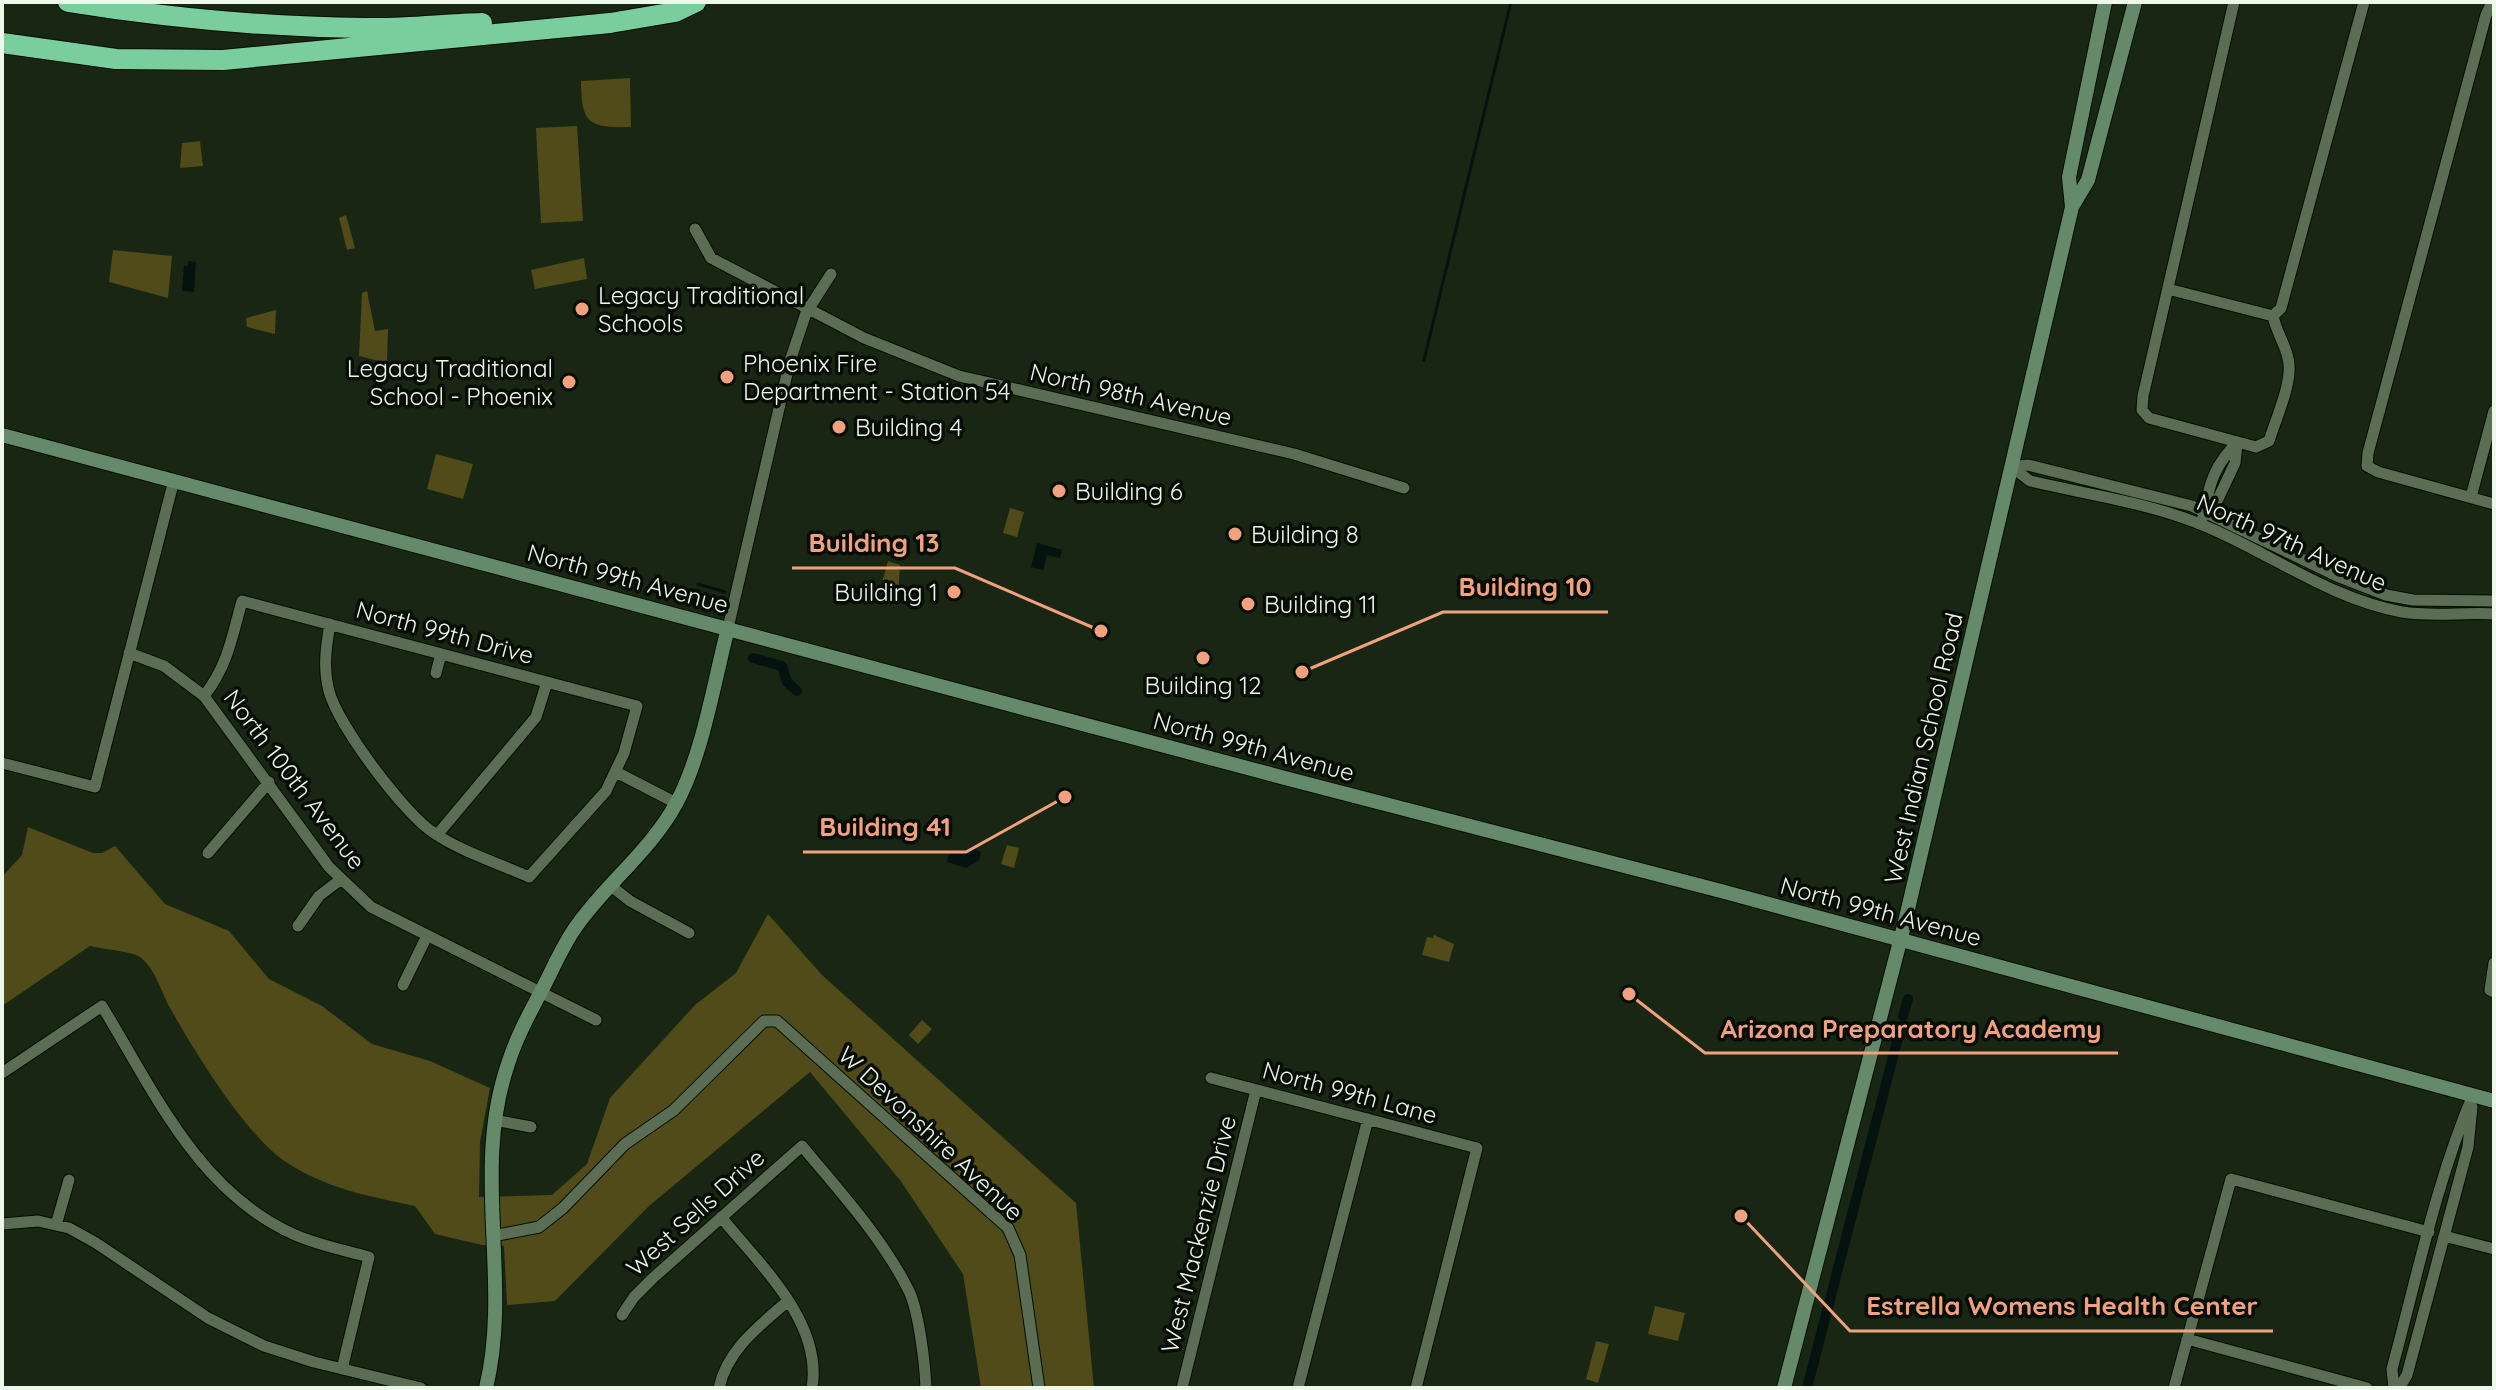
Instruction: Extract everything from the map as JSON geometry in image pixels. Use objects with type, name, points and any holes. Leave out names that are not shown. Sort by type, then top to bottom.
[{"type":"highway","points":[[68,2],[200,20],[368,28],[493,22],[659,2]]},
{"type":"highway","points":[[2,43],[116,59],[223,60],[610,23],[675,12],[696,2]]},
{"type":"main road","name":"West Indian School Road","points":[[2072,207],[2069,177],[2105,2]]},
{"type":"main road","name":"West Indian School Road","points":[[1784,1388],[1901,939],[2072,207],[2088,180],[2135,2]]},
{"type":"main road","name":"North 99th Avenue","points":[[2,435],[1281,777],[1901,939],[2494,1101]]},
{"type":"main road","points":[[486,1388],[496,1332],[490,1160],[494,1120],[513,1048],[572,933],[652,840],[676,803],[691,765],[728,628]]},
{"type":"street","points":[[2234,2],[2142,410],[2149,418],[2237,443],[2256,447],[2269,441],[2290,371],[2288,356],[2273,316]]},
{"type":"street","points":[[2273,316],[2281,308],[2364,2]]},
{"type":"street","points":[[2494,4],[2491,4],[2486,15],[2367,466],[2378,472],[2494,504]]},
{"type":"street","name":"North 98th Avenue","points":[[695,229],[711,258],[864,338],[959,376],[1294,454],[1404,488]]},
{"type":"street","points":[[728,628],[790,361],[808,309],[831,274]]},
{"type":"street","points":[[2168,289],[2273,316]]},
{"type":"street","points":[[2471,497],[2494,411]]},
{"type":"street","points":[[2199,524],[2218,499],[2235,463],[2237,443]]},
{"type":"street","name":"North 97th Avenue","points":[[2012,467],[2028,465],[2167,499],[2206,512],[2403,612],[2494,614]]},
{"type":"street","name":"North 97th Avenue","points":[[2012,467],[2030,481],[2163,512],[2199,524],[2344,594],[2383,600],[2494,601]]},
{"type":"street","points":[[2,763],[95,787],[174,480]]},
{"type":"street","name":"North 99th Drive","points":[[204,696],[220,676],[242,601],[637,706],[616,772]]},
{"type":"street","points":[[330,624],[325,671],[338,716],[410,813],[437,835],[529,877],[594,806],[616,772],[676,803]]},
{"type":"street","name":"North 100th Avenue","points":[[129,653],[164,666],[204,696],[340,880],[371,907],[596,1020]]},
{"type":"street","points":[[436,673],[441,654]]},
{"type":"street","points":[[437,835],[536,717],[547,682]]},
{"type":"street","points":[[208,853],[269,782]]},
{"type":"street","points":[[298,926],[319,896],[340,880]]},
{"type":"street","points":[[611,886],[630,901],[689,933]]},
{"type":"street","points":[[403,985],[427,936]]},
{"type":"street","points":[[2492,991],[2490,979],[2494,963]]},
{"type":"street","points":[[2,1073],[102,1006],[188,1145],[223,1186],[261,1216],[294,1235],[369,1257],[342,1369]]},
{"type":"street","name":"W Devonshire Avenue","points":[[493,1236],[539,1227],[563,1208],[625,1144],[674,1110],[764,1021],[777,1021],[1008,1228],[1020,1255],[1039,1388]]},
{"type":"street","name":"North 99th Lane","points":[[1211,1078],[1477,1148],[1416,1388]]},
{"type":"street","name":"West Mackenzie Drive","points":[[1182,1388],[1256,1090]]},
{"type":"street","points":[[2397,1388],[2392,1369],[2453,1143],[2473,1095]]},
{"type":"street","points":[[2397,1388],[2407,1375],[2468,1147],[2473,1095]]},
{"type":"street","points":[[1298,1388],[1368,1119]]},
{"type":"street","points":[[494,1120],[531,1127]]},
{"type":"street","name":"West Sells Drive","points":[[622,1315],[653,1278],[802,1146],[864,1221],[909,1292],[926,1388]]},
{"type":"street","points":[[2174,1388],[2231,1179],[2429,1232]]},
{"type":"street","points":[[56,1225],[69,1180]]},
{"type":"street","points":[[721,1217],[800,1319],[813,1358],[812,1388]]},
{"type":"street","points":[[2,1224],[23,1221],[56,1225],[84,1236],[208,1318],[235,1332],[282,1352],[421,1388]]},
{"type":"street","points":[[2444,1236],[2494,1249]]},
{"type":"street","points":[[719,1388],[726,1367],[740,1345],[788,1301]]},
{"type":"street","points":[[2187,1339],[2367,1388]]},
{"type":"street","points":[[2317,1388],[2320,1375]]},
{"type":"shaded area","points":[[630,78],[631,127],[606,126],[591,121],[583,107],[581,81]]},
{"type":"shaded area","points":[[577,126],[583,221],[541,223],[536,128]]},
{"type":"shaded area","points":[[200,141],[203,166],[180,168],[182,143]]},
{"type":"shaded area","points":[[346,215],[355,248],[347,250],[339,218]]},
{"type":"shaded area","points":[[113,250],[172,256],[168,298],[109,282]]},
{"type":"shaded area","points":[[584,258],[587,279],[535,289],[531,270]]},
{"type":"shaded area","points":[[188,261],[196,262],[194,292],[182,291],[184,266],[188,266]]},
{"type":"shaded area","points":[[367,291],[375,331],[388,329],[387,363],[359,356],[362,293]]},
{"type":"shaded area","points":[[276,310],[275,334],[247,327],[246,318]]},
{"type":"shaded area","points":[[436,454],[473,464],[463,499],[427,489]]},
{"type":"shaded area","points":[[1010,508],[1024,512],[1017,537],[1003,533]]},
{"type":"shaded area","points":[[1037,543],[1062,550],[1060,558],[1047,555],[1043,570],[1031,567]]},
{"type":"shaded area","points":[[888,561],[900,565],[898,598],[879,593]]},
{"type":"shaded area","points":[[28,827],[93,853],[102,853],[115,846],[165,904],[229,931],[269,979],[322,1006],[372,1044],[430,1061],[490,1088],[480,1142],[479,1197],[552,1195],[587,1164],[610,1098],[695,1005],[736,973],[768,914],[822,975],[1076,1203],[1094,1388],[981,1388],[963,1274],[900,1180],[810,1072],[649,1206],[555,1301],[507,1305],[504,1246],[482,1245],[435,1234],[415,1206],[314,1178],[268,1147],[236,1111],[206,1068],[153,973],[138,956],[90,946],[2,1006],[2,877],[22,855]]},
{"type":"shaded area","points":[[1007,845],[1019,848],[1014,868],[1001,864]]},
{"type":"shaded area","points":[[971,848],[981,852],[979,860],[966,868],[947,862],[949,854],[963,854]]},
{"type":"shaded area","points":[[1434,935],[1454,944],[1449,962],[1422,955],[1427,937],[1433,938]]},
{"type":"shaded area","points":[[922,1020],[932,1029],[918,1044],[909,1035]]},
{"type":"shaded area","points":[[1655,1306],[1685,1313],[1678,1341],[1648,1334]]},
{"type":"shaded area","points":[[1596,1341],[1609,1344],[1598,1383],[1586,1379]]},
{"type":"waterway","points":[[1424,360],[1511,2]]},
{"type":"waterway","points":[[698,584],[725,592]]},
{"type":"waterway","points":[[753,658],[782,666],[787,682],[797,691]]},
{"type":"waterway","points":[[1903,1016],[1908,999]]},
{"type":"waterway","points":[[1807,1388],[1901,1026]]},
{"type":"place","name":"Legacy Traditional Schools","points":[[582,309]]},
{"type":"place","name":"Phoenix Fire Department - Station 54","points":[[727,377]]},
{"type":"place","name":"Legacy Traditional School - Phoenix","points":[[569,382]]},
{"type":"place","name":"Building 4","points":[[839,427]]},
{"type":"place","name":"Building 6","points":[[1059,491]]},
{"type":"place","name":"Building 8","points":[[1235,534]]},
{"type":"place","name":"Building 1","points":[[954,592]]},
{"type":"place","name":"Building 11","points":[[1248,604]]},
{"type":"place","name":"Building 13","points":[[1101,631]]},
{"type":"place","name":"Building 12","points":[[1203,658]]},
{"type":"place","name":"Building 10","points":[[1302,672]]},
{"type":"place","name":"Building 41","points":[[1065,797]]},
{"type":"place","name":"Arizona Preparatory Academy","points":[[1629,994]]},
{"type":"place","name":"Estrella Womens Health Center","points":[[1741,1216]]}]
